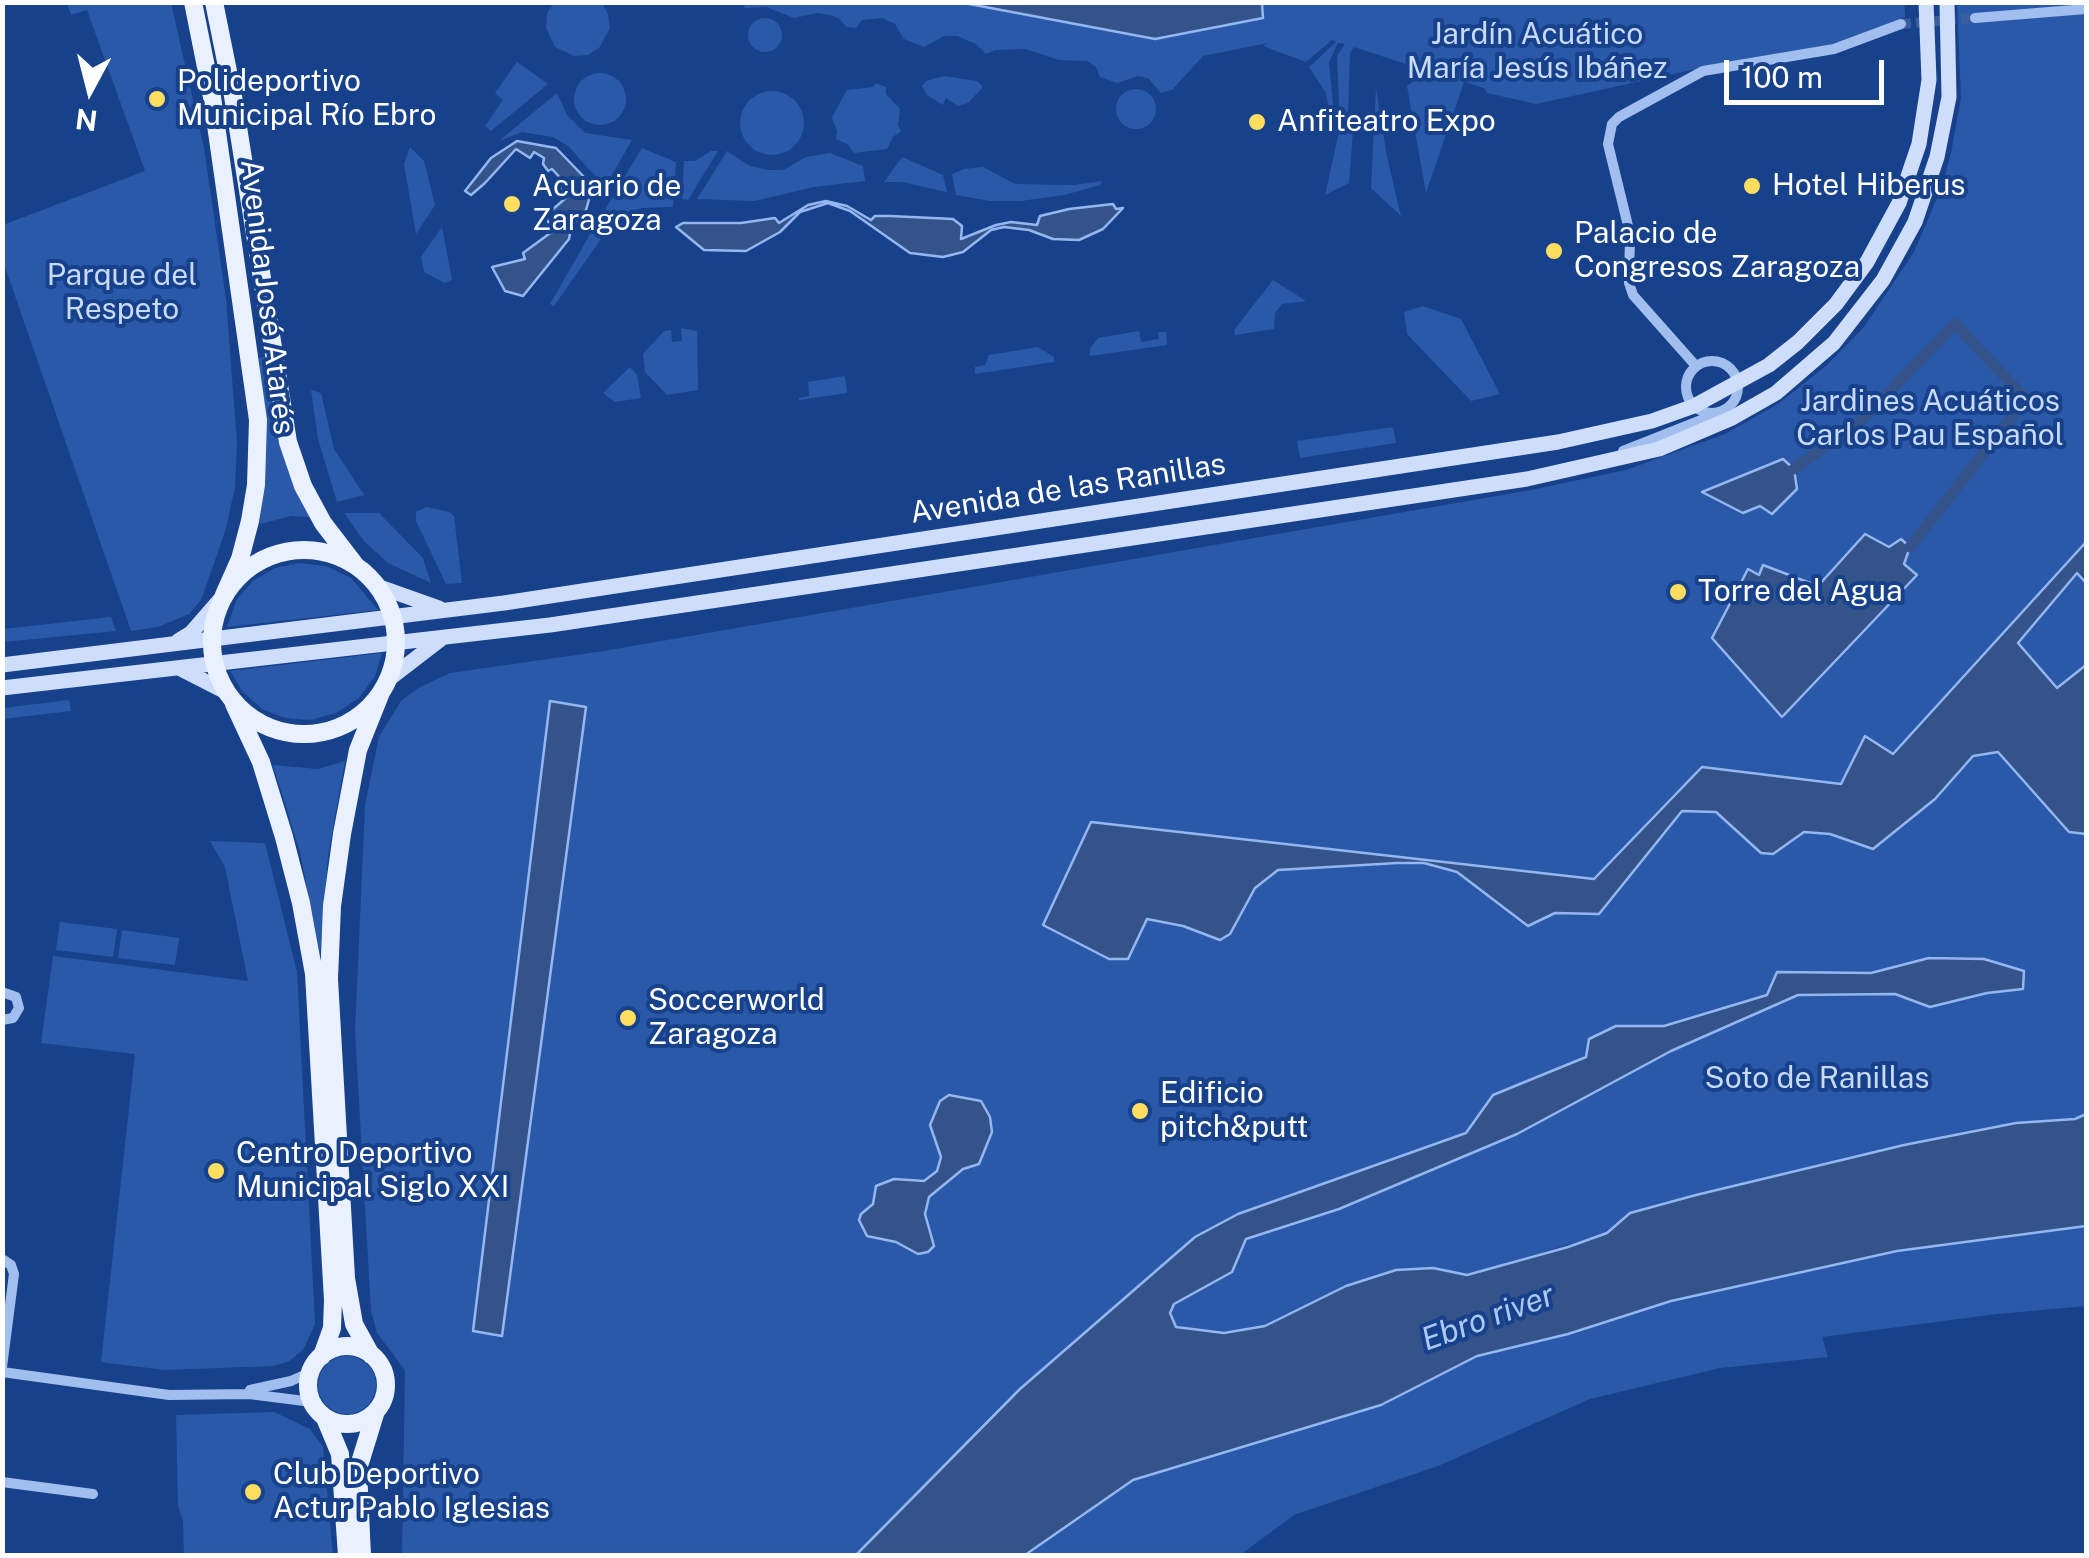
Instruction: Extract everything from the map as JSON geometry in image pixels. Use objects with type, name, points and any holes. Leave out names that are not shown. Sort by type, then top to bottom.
[{"type":"main road","name":"Avenida José Atarés","points":[[193,2],[215,112],[258,420],[256,484],[250,521],[240,558],[215,617],[211,640]]},
{"type":"main road","name":"Avenida José Atarés","points":[[214,2],[233,96],[288,442],[303,486],[322,523],[356,566],[378,586]]},
{"type":"main road","name":"Avenida de las Ranillas","points":[[2,688],[441,639],[979,563],[1527,479],[1659,448],[1712,413],[1738,383],[1798,342],[1836,304],[1867,262],[1899,202],[1916,157],[1927,100],[1926,2]]},
{"type":"main road","name":"Avenida de las Ranillas","points":[[2,665],[393,618],[1558,442],[1652,421],[1712,413],[1776,393],[1834,343],[1868,303],[1900,251],[1929,187],[1946,119],[1950,68],[1947,2]]},
{"type":"main road","points":[[172,645],[190,633],[252,566],[288,551],[328,554],[356,566]]},
{"type":"main road","points":[[362,1556],[358,1469],[375,1413],[386,1394],[386,1383],[379,1362],[354,1324],[346,1278],[329,979],[332,906],[358,750],[384,688],[396,642],[393,618],[378,586]]},
{"type":"main road","name":"Avenida de las Ranillas","points":[[378,586],[447,610]]},
{"type":"main road","name":"Avenida de las Ranillas","points":[[384,688],[441,639]]},
{"type":"main road","points":[[211,640],[214,664],[261,762],[301,903],[314,974],[332,1328],[308,1382],[312,1402],[326,1418],[340,1454],[347,1556]]},
{"type":"main road","points":[[178,667],[272,729],[312,734],[350,722],[384,688]]},
{"type":"main road","points":[[322,1356],[341,1347],[371,1354]]},
{"type":"main road","points":[[326,1418],[346,1424],[366,1420],[375,1413]]},
{"type":"street","points":[[1976,18],[2086,9]]},
{"type":"street","points":[[1696,366],[1632,295],[1630,234],[1608,144],[1612,124],[1619,116],[1703,71],[1834,50],[1902,24]]},
{"type":"street","points":[[1712,413],[1686,385],[1696,366],[1707,361],[1719,362],[1730,368],[1738,383]]},
{"type":"street","name":"Avenida de las Ranillas","points":[[1712,413],[1735,400],[1738,383]]},
{"type":"street","points":[[2,992],[16,997],[19,1008],[14,1018],[2,1020]]},
{"type":"street","points":[[2,1259],[11,1264],[14,1274],[2,1369],[168,1395],[233,1394],[312,1402]]},
{"type":"street","points":[[233,1394],[280,1384],[311,1372]]},
{"type":"street","points":[[2,1482],[93,1494]]},
{"type":"green space","name":"Jardín Acuático María Jesús Ibáñez","points":[[1262,2],[1904,2],[1905,17],[1835,44],[1728,62],[1536,104],[1487,93],[1484,88],[1464,82],[1426,193],[1407,86],[1428,71],[1413,66],[1409,70],[1406,64],[1354,47],[1350,53],[1348,119],[1353,131],[1349,183],[1325,195],[1340,127],[1337,56],[1345,44],[1338,43],[1329,62],[1332,127],[1326,93],[1309,67],[1336,42],[1332,40],[1306,62],[1263,46],[1268,43],[1203,56],[1172,90],[1161,93],[1148,78],[1138,76],[1117,83],[1100,77],[1096,67],[1087,61],[1059,60],[1026,49],[986,54],[976,44],[957,36],[944,36],[924,47],[904,39],[895,24],[882,18],[862,20],[856,28],[846,27],[830,15],[817,13],[794,18],[766,7],[745,8],[743,3],[964,3],[1155,39],[1263,17]]},
{"type":"green space","name":"Parque del Respeto","points":[[67,3],[171,3],[204,148],[226,299],[237,443],[235,487],[225,532],[201,600],[189,614],[158,627],[131,631],[3,261],[3,225],[145,171],[87,10],[71,15]]},
{"type":"green space","points":[[554,3],[602,3],[610,28],[600,47],[588,55],[574,56],[555,47],[546,28],[547,13]]},
{"type":"green space","points":[[1957,3],[2086,3],[2086,1114],[2075,1119],[2016,1123],[1630,1213],[1607,1233],[1467,1275],[1433,1268],[1346,1286],[1265,1326],[1224,1333],[1176,1328],[1170,1313],[1174,1304],[1232,1272],[1246,1239],[1339,1209],[1798,995],[1895,994],[1930,1006],[2023,989],[1984,959],[1929,958],[1871,973],[1778,972],[1767,995],[1664,1026],[1616,1026],[1587,1056],[1493,1095],[1466,1133],[1195,1237],[1020,1389],[856,1555],[402,1555],[405,1370],[377,1333],[371,1311],[355,1031],[365,805],[379,737],[401,701],[450,673],[604,651],[1531,490],[1626,470],[1725,434],[1778,404],[1826,366],[1864,327],[1914,252],[1941,189],[1961,98]]},
{"type":"green space","points":[[765,18],[777,23],[782,35],[777,47],[765,52],[753,47],[748,35],[753,23]]},
{"type":"green space","points":[[517,62],[548,84],[491,131],[485,126],[503,100],[495,93]]},
{"type":"green space","points":[[600,73],[618,81],[626,99],[618,117],[600,125],[582,117],[574,99],[582,81]]},
{"type":"green space","points":[[945,76],[977,81],[983,87],[968,103],[958,106],[946,98],[943,105],[927,95],[922,86]]},
{"type":"green space","points":[[876,83],[886,87],[886,94],[900,109],[901,131],[887,149],[854,153],[836,139],[832,117],[847,90],[873,87]]},
{"type":"green space","points":[[1376,88],[1387,157],[1401,216],[1371,188]]},
{"type":"green space","points":[[1136,89],[1150,95],[1156,109],[1150,123],[1136,129],[1122,123],[1116,109],[1122,95]]},
{"type":"green space","points":[[772,91],[795,100],[804,123],[795,146],[772,155],[749,146],[740,123],[749,100]]},
{"type":"green space","points":[[557,93],[567,115],[585,133],[632,140],[605,187],[569,147],[553,137],[522,132],[499,141]]},
{"type":"green space","points":[[410,147],[424,161],[435,205],[416,234],[404,164]]},
{"type":"green space","points":[[642,148],[676,162],[673,207],[642,208],[606,220],[603,213]]},
{"type":"green space","points":[[718,151],[688,200],[682,199],[684,161],[695,161]]},
{"type":"green space","points":[[727,151],[750,166],[768,170],[783,170],[806,157],[830,153],[863,166],[865,181],[814,187],[754,201],[697,199]]},
{"type":"green space","points":[[902,157],[943,175],[947,192],[884,182]]},
{"type":"green space","points":[[983,167],[1015,184],[1074,185],[1101,181],[1101,185],[1021,201],[956,195],[952,174]]},
{"type":"green space","points":[[442,227],[452,280],[445,283],[424,272],[421,257]]},
{"type":"green space","points":[[593,229],[603,236],[554,306],[550,304]]},
{"type":"green space","points":[[1273,280],[1306,301],[1282,304],[1275,313],[1274,329],[1235,335],[1234,330]]},
{"type":"green space","points":[[1423,306],[1461,319],[1500,394],[1471,401],[1407,334],[1404,312]]},
{"type":"green space","points":[[681,328],[697,331],[698,390],[667,395],[645,372],[643,354],[664,331],[671,330],[672,342],[682,341]]},
{"type":"green space","points":[[1139,331],[1141,342],[1159,339],[1158,332],[1166,332],[1167,345],[1090,356],[1098,338]]},
{"type":"green space","points":[[1038,347],[1054,357],[1054,362],[975,374],[975,367],[985,365],[989,355]]},
{"type":"green space","points":[[266,357],[285,460],[310,517],[291,516],[260,524],[266,428],[259,358]]},
{"type":"green space","points":[[630,367],[637,375],[641,398],[615,402],[603,393]]},
{"type":"green space","points":[[845,376],[847,393],[799,400],[809,396],[808,382]]},
{"type":"green space","points":[[311,390],[321,393],[334,449],[364,495],[337,502],[318,439]]},
{"type":"green space","points":[[1393,427],[1396,443],[1300,458],[1297,441]]},
{"type":"green space","points":[[426,507],[454,516],[462,583],[446,584],[416,521],[416,512]]},
{"type":"green space","points":[[344,513],[379,513],[423,558],[431,583],[388,563],[364,541]]},
{"type":"green space","points":[[299,563],[326,566],[351,578],[378,610],[227,627],[237,599],[253,581],[275,568]]},
{"type":"green space","points":[[111,617],[116,631],[3,642],[3,629]]},
{"type":"green space","points":[[382,653],[375,676],[359,698],[336,713],[310,720],[285,718],[262,709],[243,692],[230,671]]},
{"type":"green space","points":[[69,700],[71,711],[3,719],[3,708]]},
{"type":"green space","points":[[345,761],[328,856],[320,955],[300,852],[273,765],[318,769]]},
{"type":"green space","name":"Centro Deportivo Municipal Siglo XXI","points":[[210,841],[265,843],[297,972],[315,1324],[303,1350],[274,1366],[164,1370],[101,1362],[135,1054],[41,1043],[53,956],[248,981],[225,867]]},
{"type":"green space","points":[[60,922],[117,929],[113,957],[56,950]]},
{"type":"green space","points":[[122,930],[179,938],[175,965],[118,958]]},
{"type":"green space","points":[[2086,1226],[2086,1306],[1822,1337],[1828,1357],[1720,1368],[1590,1399],[1438,1466],[1294,1515],[1240,1555],[1025,1556],[1133,1480],[1381,1405],[1477,1356],[1568,1334],[1671,1301],[1898,1251]]},
{"type":"green space","points":[[347,1356],[368,1364],[376,1385],[368,1406],[347,1414],[326,1406],[318,1385],[326,1364]]},
{"type":"green space","name":"Club Deportivo Actur Pablo Iglesias","points":[[274,1412],[310,1429],[323,1447],[333,1555],[184,1555],[183,1521],[178,1506],[176,1415]]},
{"type":"water","points":[[964,3],[1262,3],[1263,18],[1155,39]]},
{"type":"water","points":[[517,141],[556,148],[592,189],[586,210],[571,228],[569,239],[523,296],[505,291],[492,267],[525,259],[523,253],[553,231],[545,216],[567,197],[559,187],[564,182],[552,169],[548,171],[544,158],[534,152],[530,158],[516,149],[471,195],[465,191],[491,158]]},
{"type":"water","points":[[826,201],[847,206],[871,220],[875,216],[953,219],[962,226],[961,239],[1011,222],[1037,225],[1040,216],[1069,209],[1113,204],[1116,209],[1123,208],[1103,229],[1079,240],[1053,239],[1029,230],[1004,227],[991,230],[963,252],[943,257],[910,253],[850,211],[828,203],[800,212],[780,232],[746,251],[704,250],[676,227],[683,223],[741,223],[775,218],[779,223],[808,205]]},
{"type":"water","points":[[1783,459],[1794,469],[1797,489],[1772,514],[1760,506],[1743,513],[1702,492]]},
{"type":"water","points":[[1865,534],[1889,547],[1901,539],[1910,547],[1904,564],[1917,575],[1782,717],[1712,638],[1748,569],[1759,575],[1763,565],[1818,586]]},
{"type":"water","points":[[2086,542],[2086,583],[2077,573],[2018,643],[2057,688],[2086,665],[2086,834],[2069,832],[1998,752],[1973,756],[1935,799],[1873,849],[1830,834],[1804,832],[1773,854],[1761,853],[1716,812],[1682,811],[1599,914],[1555,913],[1528,926],[1457,872],[1424,863],[1397,863],[1278,870],[1255,888],[1230,934],[1220,940],[1183,926],[1147,919],[1128,959],[1109,959],[1043,925],[1091,822],[1594,879],[1702,767],[1841,784],[1865,736],[1893,754]]},
{"type":"water","points":[[550,701],[586,707],[502,1336],[473,1331]]},
{"type":"water","name":"Ebro river","points":[[1929,958],[1984,959],[2024,971],[2023,989],[1930,1007],[1895,994],[1798,995],[1671,1051],[1517,1134],[1339,1209],[1246,1239],[1232,1272],[1174,1304],[1170,1313],[1176,1327],[1224,1333],[1265,1326],[1346,1286],[1396,1270],[1433,1268],[1467,1275],[1568,1247],[1607,1233],[1630,1213],[1696,1195],[1904,1145],[2016,1123],[2075,1119],[2086,1114],[2086,1226],[1897,1251],[1671,1301],[1568,1334],[1477,1356],[1381,1405],[1133,1480],[1025,1555],[856,1555],[1020,1389],[1195,1237],[1238,1214],[1466,1133],[1493,1095],[1586,1057],[1589,1039],[1616,1026],[1664,1026],[1767,995],[1777,972],[1871,973]]},
{"type":"water","points":[[949,1095],[981,1101],[990,1117],[992,1132],[979,1164],[963,1169],[929,1197],[925,1214],[934,1246],[918,1254],[896,1242],[867,1236],[859,1220],[873,1204],[876,1186],[894,1179],[924,1181],[937,1171],[941,1157],[930,1125],[940,1101]]},
{"type":"waterway","points":[[1794,469],[1861,421],[1955,324],[2026,399],[1910,547]]},
{"type":"tunnel","points":[[1901,24],[1975,18]]},
{"type":"place","name":"Polideportivo Municipal Río Ebro","points":[[157,99]]},
{"type":"place","name":"Anfiteatro Expo","points":[[1257,122]]},
{"type":"place","name":"Hotel Hiberus","points":[[1752,186]]},
{"type":"place","name":"Acuario de Zaragoza","points":[[512,204]]},
{"type":"place","name":"Palacio de Congresos Zaragoza","points":[[1554,251]]},
{"type":"place","name":"Torre del Agua","points":[[1678,592]]},
{"type":"place","name":"Soccerworld Zaragoza","points":[[628,1018]]},
{"type":"place","name":"Edificio pitch&putt","points":[[1140,1111]]},
{"type":"place","name":"Centro Deportivo Municipal Siglo XXI","points":[[216,1171]]},
{"type":"place","name":"Club Deportivo Actur Pablo Iglesias","points":[[253,1492]]},
{"type":"park label","name":"Jardines Acuáticos Carlos Pau Español","points":[[1930,419]]},
{"type":"park label","name":"Soto de Ranillas","points":[[1817,1079]]}]
